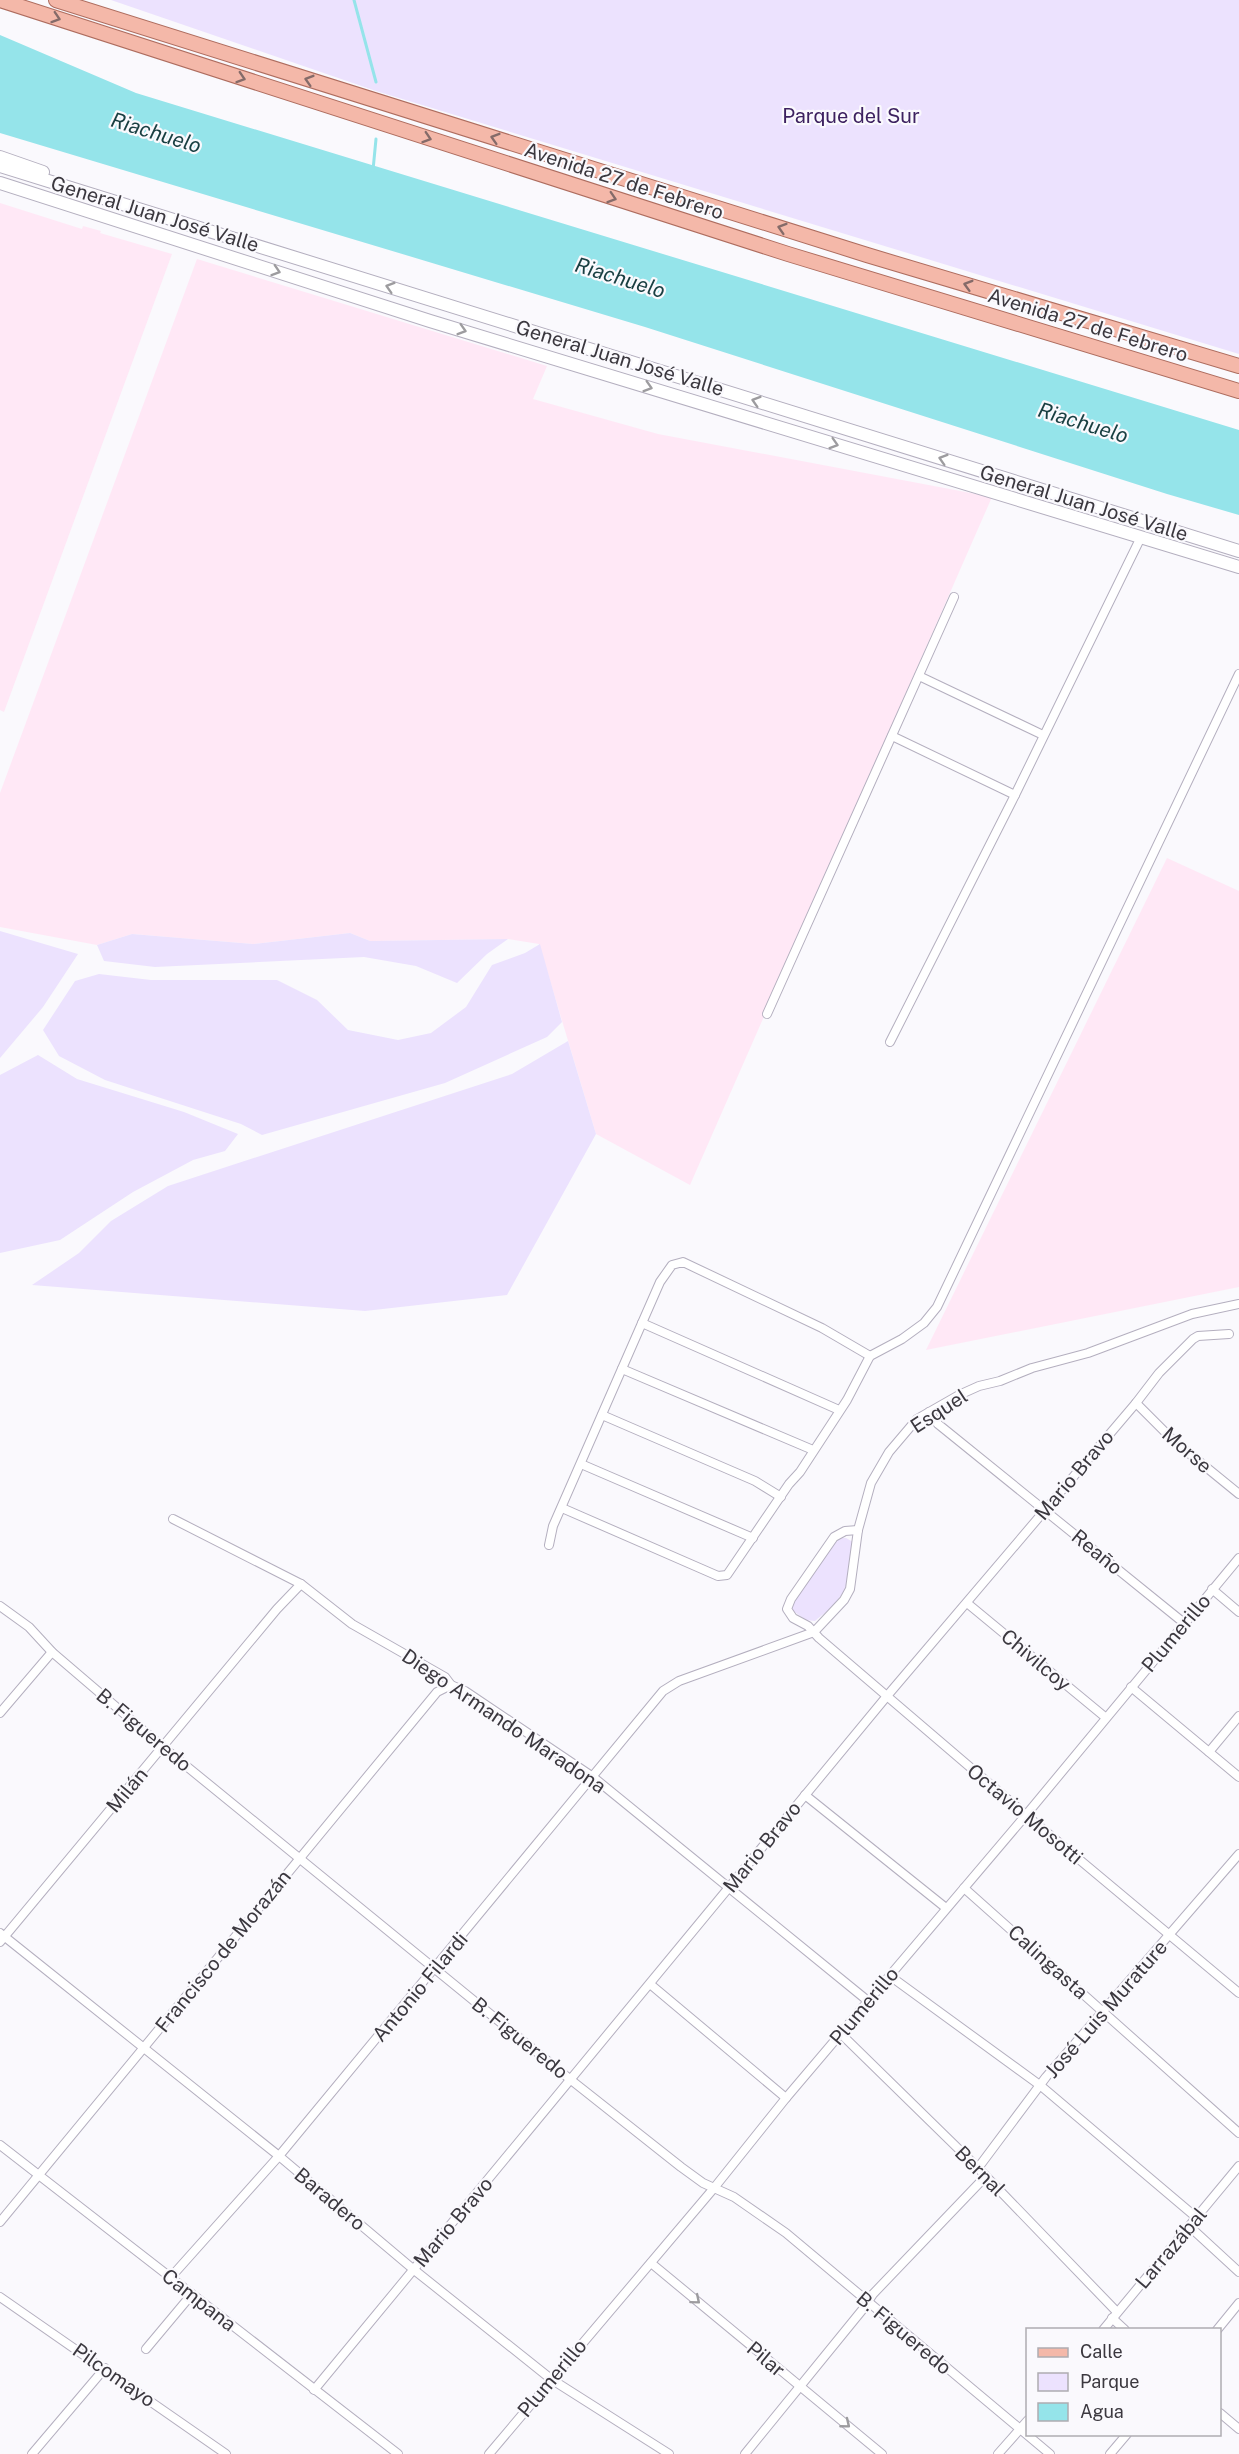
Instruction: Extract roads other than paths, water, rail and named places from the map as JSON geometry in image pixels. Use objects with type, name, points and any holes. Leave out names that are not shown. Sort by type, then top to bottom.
[{"type":"main road","name":"Avenida 27 de Febrero","points":[[0,0],[788,254],[1239,391]]},
{"type":"main road","name":"Avenida 27 de Febrero","points":[[56,0],[875,258],[1239,366]]},
{"type":"main road","points":[[0,157],[26,164],[85,191]]},
{"type":"main road","name":"General Juan José Valle","points":[[0,166],[1239,551]]},
{"type":"main road","name":"General Juan José Valle","points":[[0,183],[441,324],[1239,567]]},
{"type":"street","points":[[890,1042],[1015,795],[1141,537]]},
{"type":"street","points":[[767,1014],[954,597]]},
{"type":"street","points":[[562,1508],[718,1576],[727,1575],[800,1472],[854,1389],[870,1356],[902,1339],[924,1323],[937,1307],[1239,674]]},
{"type":"street","points":[[919,676],[1043,735]]},
{"type":"street","points":[[892,736],[1015,795]]},
{"type":"street","points":[[549,1545],[553,1526],[642,1323],[666,1272],[672,1265],[683,1262],[822,1328],[870,1356]]},
{"type":"street","name":"Esquel","points":[[663,1691],[679,1681],[814,1632],[848,1595],[858,1530],[872,1483],[881,1464],[910,1426],[929,1412],[979,1386],[1000,1381],[1032,1368],[1088,1353],[1192,1314],[1239,1304]]},
{"type":"street","points":[[642,1323],[839,1410]]},
{"type":"street","name":"Mario Bravo","points":[[314,2390],[887,1696],[1159,1373],[1198,1336],[1229,1334]]},
{"type":"street","points":[[622,1369],[813,1450]]},
{"type":"street","name":"Morse","points":[[1136,1403],[1174,1440],[1239,1494]]},
{"type":"street","name":"Reaño","points":[[929,1412],[938,1424],[1184,1623]]},
{"type":"street","points":[[602,1415],[755,1481],[781,1497]]},
{"type":"street","points":[[581,1464],[753,1538]]},
{"type":"street","name":"Diego Armando Maradona","points":[[173,1519],[301,1584],[352,1624],[445,1677],[451,1684],[465,1691],[593,1777],[868,2001]]},
{"type":"street","name":"Octavio Mosotti","points":[[858,1530],[845,1531],[834,1537],[789,1603],[787,1609],[789,1615],[814,1632],[1026,1815],[1239,1993]]},
{"type":"street","name":"Plumerillo","points":[[489,2454],[1239,1558]]},
{"type":"street","name":"Milán","points":[[1,1937],[277,1609],[301,1584]]},
{"type":"street","points":[[1212,1589],[1239,1612]]},
{"type":"street","name":"Chivilcoy","points":[[966,1603],[1105,1717]]},
{"type":"street","name":"B. Figueredo","points":[[0,1606],[29,1627],[52,1652],[163,1747],[571,2080],[681,2167],[714,2188],[734,2197],[786,2233],[1026,2435]]},
{"type":"street","points":[[0,1713],[52,1652]]},
{"type":"street","name":"Francisco de Morazán","points":[[0,2222],[436,1692],[451,1684]]},
{"type":"street","points":[[1131,1687],[1239,1777]]},
{"type":"street","name":"Antonio Filardi","points":[[171,2277],[279,2156],[663,1691]]},
{"type":"street","points":[[1209,1752],[1239,1716]]},
{"type":"street","points":[[805,1795],[946,1908]]},
{"type":"street","name":"José Luis Murature","points":[[978,2168],[1046,2077],[1239,1854]]},
{"type":"street","name":"Calingasta","points":[[964,1888],[1239,2133]]},
{"type":"street","name":"Baradero","points":[[1,1937],[279,2156],[413,2269],[551,2379],[669,2454]]},
{"type":"street","points":[[890,1976],[1041,2086],[1197,2218]]},
{"type":"street","points":[[650,1984],[786,2098]]},
{"type":"street","name":"Bernal","points":[[841,2034],[986,2176],[1124,2328]]},
{"type":"street","name":"Campana","points":[[0,2145],[398,2454]]},
{"type":"street","name":"Larrazábal","points":[[1104,2328],[1239,2166]]},
{"type":"street","points":[[745,2454],[868,2302],[986,2176]]},
{"type":"street","points":[[1189,2226],[1239,2272]]},
{"type":"street","name":"Pilar","points":[[651,2263],[882,2454]]},
{"type":"street","points":[[146,2349],[192,2294]]},
{"type":"street","name":"Pilcomayo","points":[[0,2297],[226,2454]]},
{"type":"street","points":[[1218,2328],[1239,2303]]},
{"type":"street","points":[[32,2454],[105,2368]]},
{"type":"street","points":[[1221,2414],[1239,2429]]},
{"type":"street","points":[[998,2454],[1026,2422]]},
{"type":"street","name":"B. Figueredo","points":[[1028,2436],[1050,2454]]},
{"type":"street","points":[[1110,2454],[1125,2436]]},
{"type":"water","name":"Riachuelo","points":[[0,35],[136,93],[1239,430],[1239,515],[645,327],[0,133]]},
{"type":"waterway","points":[[354,0],[376,82]]},
{"type":"waterway","points":[[373,170],[376,139]]},
{"type":"park label","name":"Parque del Sur","points":[[851,116]]}]
